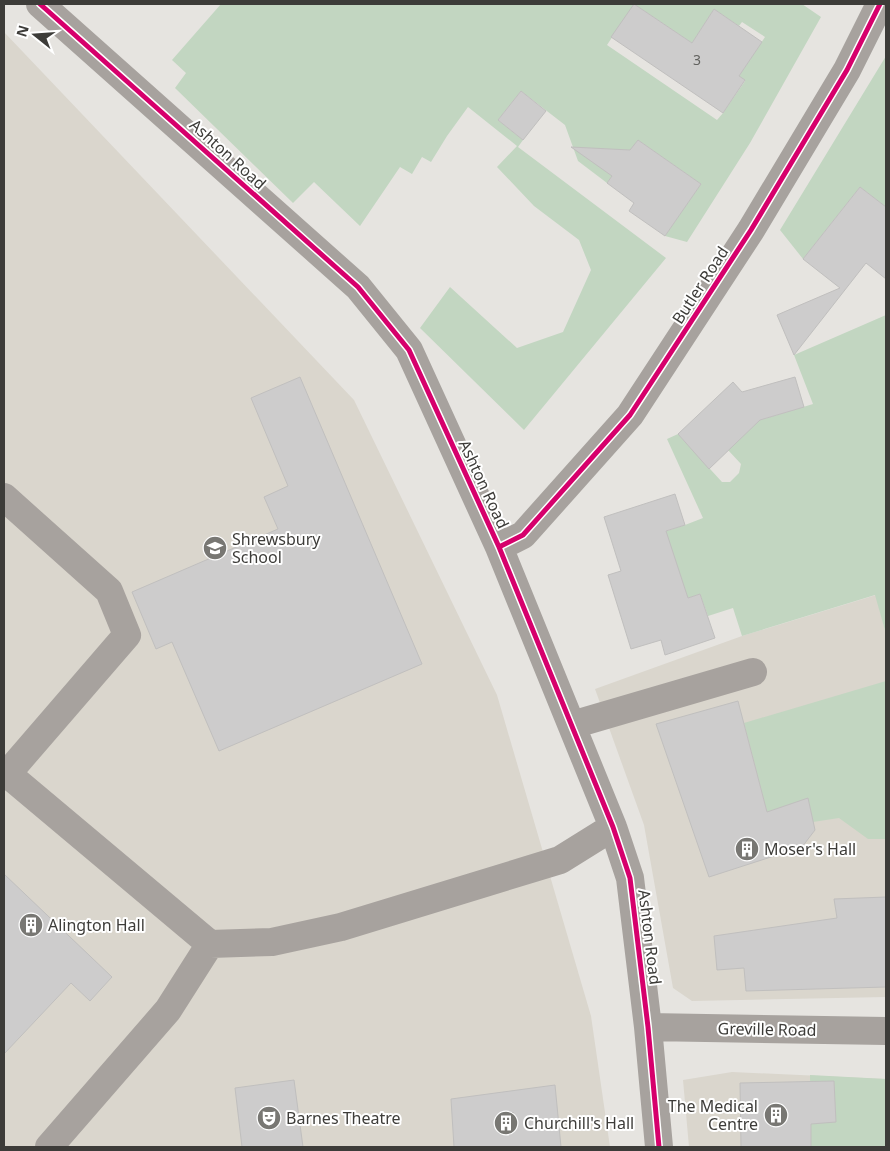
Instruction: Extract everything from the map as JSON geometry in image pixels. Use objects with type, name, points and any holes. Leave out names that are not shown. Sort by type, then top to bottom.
[{"type":"street","name":"Ashton Road","points":[[40,4],[358,287],[409,350],[499,547],[613,826],[630,878],[648,1027],[659,1147]]},
{"type":"street","name":"Butler Road","points":[[499,547],[523,535],[630,415],[751,230],[847,70],[880,4]]},
{"type":"street","points":[[4,497],[109,591],[127,635],[5,773],[210,944],[272,942],[341,927],[560,860],[613,826]]},
{"type":"street","points":[[572,725],[753,672]]},
{"type":"street","points":[[49,1147],[168,1010],[210,944]]},
{"type":"street","name":"Greville Road","points":[[648,1027],[886,1031]]},
{"type":"shaded area","name":"Shrewsbury School","points":[[4,32],[354,400],[497,695],[591,1016],[610,1147],[4,1147]]},
{"type":"shaded area","points":[[876,595],[886,634],[886,997],[692,1001],[673,988],[644,825],[595,689],[742,636]]},
{"type":"shaded area","points":[[732,1072],[886,1079],[886,1147],[689,1147],[683,1080]]},
{"type":"green space","points":[[221,4],[634,4],[802,4],[821,17],[750,143],[687,242],[665,236],[701,184],[638,140],[607,183],[578,161],[565,125],[521,91],[498,120],[523,140],[518,147],[666,258],[524,430],[420,328],[450,287],[517,348],[563,332],[591,270],[579,240],[534,206],[497,167],[517,146],[468,107],[431,162],[422,157],[412,174],[400,167],[360,226],[314,182],[293,203],[175,88],[186,73],[172,60]],"holes":[[[634,4],[692,43],[714,9],[739,26],[742,22],[765,37],[739,76],[745,81],[717,120],[607,45]]]},
{"type":"green space","points":[[886,56],[886,207],[860,187],[803,259],[780,230]]},
{"type":"green space","points":[[886,315],[886,634],[875,595],[742,636],[733,608],[708,616],[700,594],[688,598],[655,535],[703,518],[667,439],[678,434],[722,482],[730,482],[739,473],[741,464],[728,450],[760,420],[813,404],[794,355]]},
{"type":"green space","points":[[886,681],[886,839],[868,839],[839,818],[813,822],[808,799],[767,812],[744,723]]},
{"type":"green space","points":[[810,1075],[886,1079],[886,1147],[811,1147]]},
{"type":"building","points":[[634,4],[692,43],[714,9],[762,42],[739,76],[745,80],[723,113],[611,37]]},
{"type":"building","points":[[521,91],[546,111],[523,140],[498,120]]},
{"type":"building","points":[[638,140],[701,184],[665,236],[629,211],[634,203],[607,183],[612,176],[571,147],[630,150]]},
{"type":"building","points":[[860,187],[886,207],[886,279],[866,263],[794,355],[777,315],[840,288],[803,259]]},
{"type":"building","points":[[300,377],[422,664],[219,751],[172,642],[156,649],[132,592],[278,529],[264,497],[288,486],[251,398]]},
{"type":"building","points":[[795,377],[804,407],[760,420],[709,469],[678,434],[733,382],[742,392]]},
{"type":"building","points":[[675,494],[685,525],[666,531],[688,598],[700,594],[715,638],[665,655],[661,640],[631,649],[608,575],[621,571],[604,517]]},
{"type":"building","points":[[738,701],[767,812],[808,798],[815,830],[802,847],[709,877],[656,724]]},
{"type":"building","name":"Alington Hall","points":[[4,874],[112,977],[90,1001],[71,983],[4,1054]]},
{"type":"building","points":[[886,897],[886,987],[746,991],[744,968],[717,970],[714,936],[837,918],[834,899]]},
{"type":"building","name":"Barnes Theatre","points":[[294,1080],[303,1147],[242,1147],[235,1088]]},
{"type":"building","name":"The Medical Centre","points":[[834,1081],[836,1122],[811,1124],[811,1147],[741,1147],[740,1083]]},
{"type":"building","name":"Churchill's Hall","points":[[555,1085],[561,1147],[454,1147],[451,1099]]},
{"type":"cycle path","points":[[40,4],[358,287],[409,350],[499,547],[613,827],[630,878],[648,1027],[659,1147]]},
{"type":"cycle path","points":[[499,547],[523,535],[630,415],[751,230],[847,70],[880,4]]},
{"type":"place","name":"Shrewsbury School","points":[[215,548]]},
{"type":"place","name":"Moser's Hall","points":[[747,849]]},
{"type":"place","name":"Alington Hall","points":[[31,925]]},
{"type":"place","name":"The Medical Centre","points":[[776,1115]]},
{"type":"place","name":"Barnes Theatre","points":[[269,1118]]},
{"type":"place","name":"Churchill's Hall","points":[[506,1123]]}]
